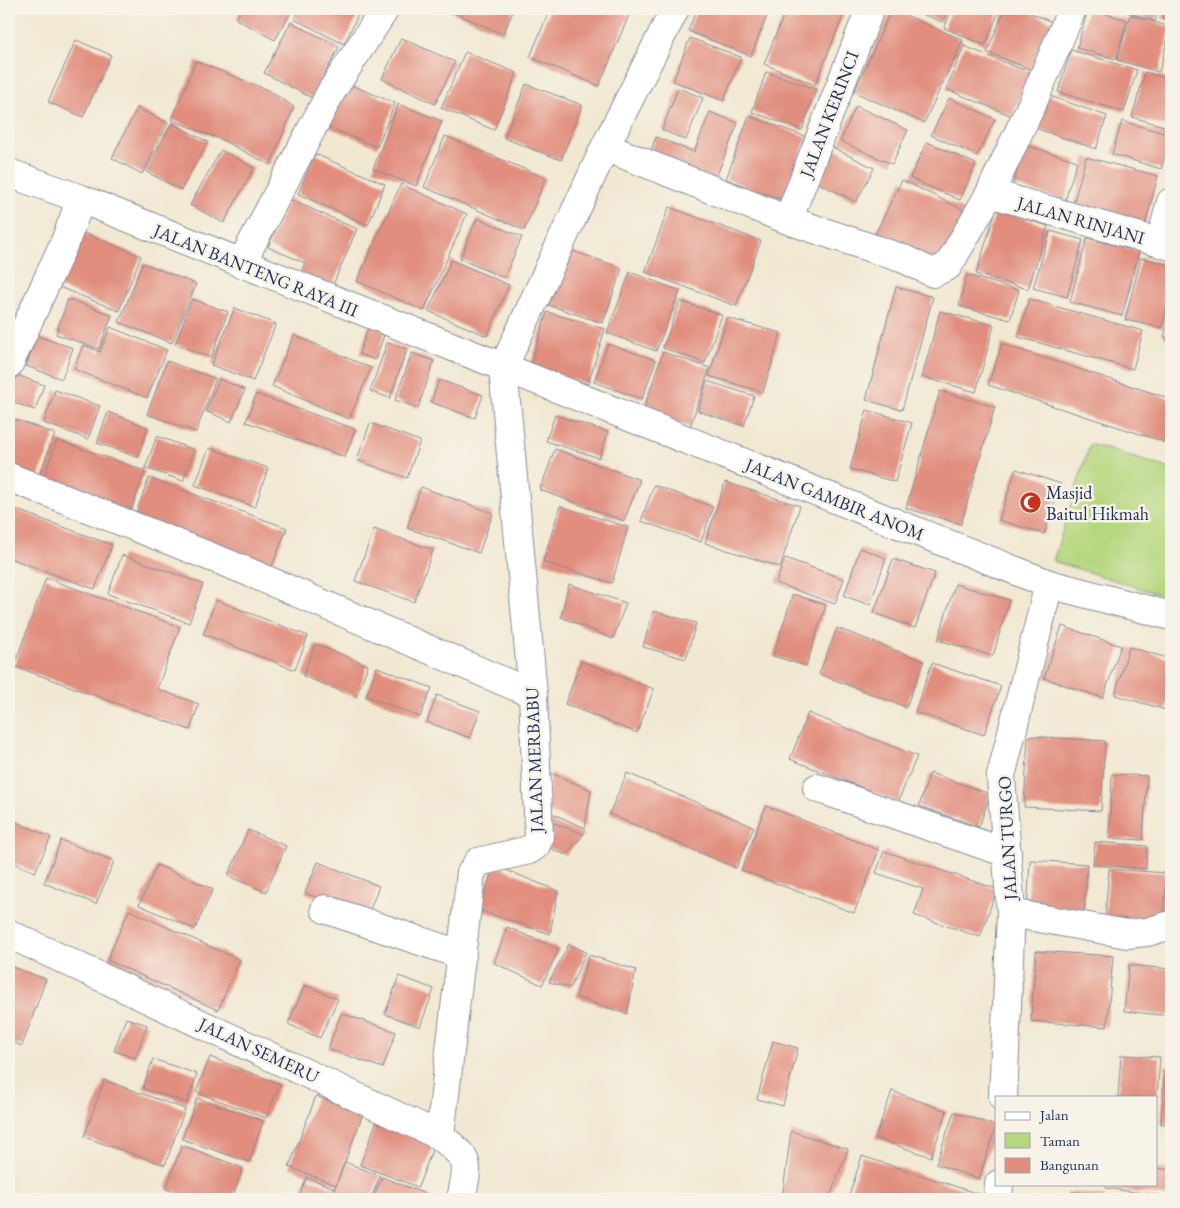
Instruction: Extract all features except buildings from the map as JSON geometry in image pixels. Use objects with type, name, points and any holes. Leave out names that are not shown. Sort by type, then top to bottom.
[{"type":"street","points":[[241,264],[331,92],[384,9]]},
{"type":"street","points":[[503,368],[605,148],[675,9]]},
{"type":"street","name":"JALAN KERINCI","points":[[788,220],[870,9]]},
{"type":"street","points":[[605,148],[788,220],[904,259],[933,273],[948,266],[990,193],[1033,102],[1072,9]]},
{"type":"street","name":"JALAN BANTENG RAYA III","points":[[9,172],[503,368]]},
{"type":"street","name":"JALAN RINJANI","points":[[990,193],[1166,245]]},
{"type":"street","points":[[9,364],[66,239],[81,199]]},
{"type":"street","points":[[1166,245],[1171,202]]},
{"type":"street","name":"JALAN GAMBIR ANOM","points":[[503,368],[1049,584],[1171,616]]},
{"type":"street","name":"JALAN MERBABU","points":[[440,1136],[471,873],[478,862],[523,853],[536,845],[539,837],[534,694],[503,368]]},
{"type":"street","points":[[9,477],[244,570],[534,694]]},
{"type":"street","name":"JALAN TURGO","points":[[1003,1096],[1011,913],[1001,776],[1049,584]]},
{"type":"street","points":[[817,788],[1007,853]]},
{"type":"street","points":[[325,909],[462,955]]},
{"type":"street","points":[[1011,913],[1127,934],[1147,932],[1171,925]]},
{"type":"street","name":"JALAN SEMERU","points":[[9,934],[440,1136],[460,1152],[467,1164],[461,1199]]},
{"type":"street","points":[[998,1199],[999,1186]]},
{"type":"green space","points":[[1090,444],[1171,469],[1171,598],[1053,561]]},
{"type":"place","name":"Masjid Baitul Hikmah","points":[[1030,502]]}]
